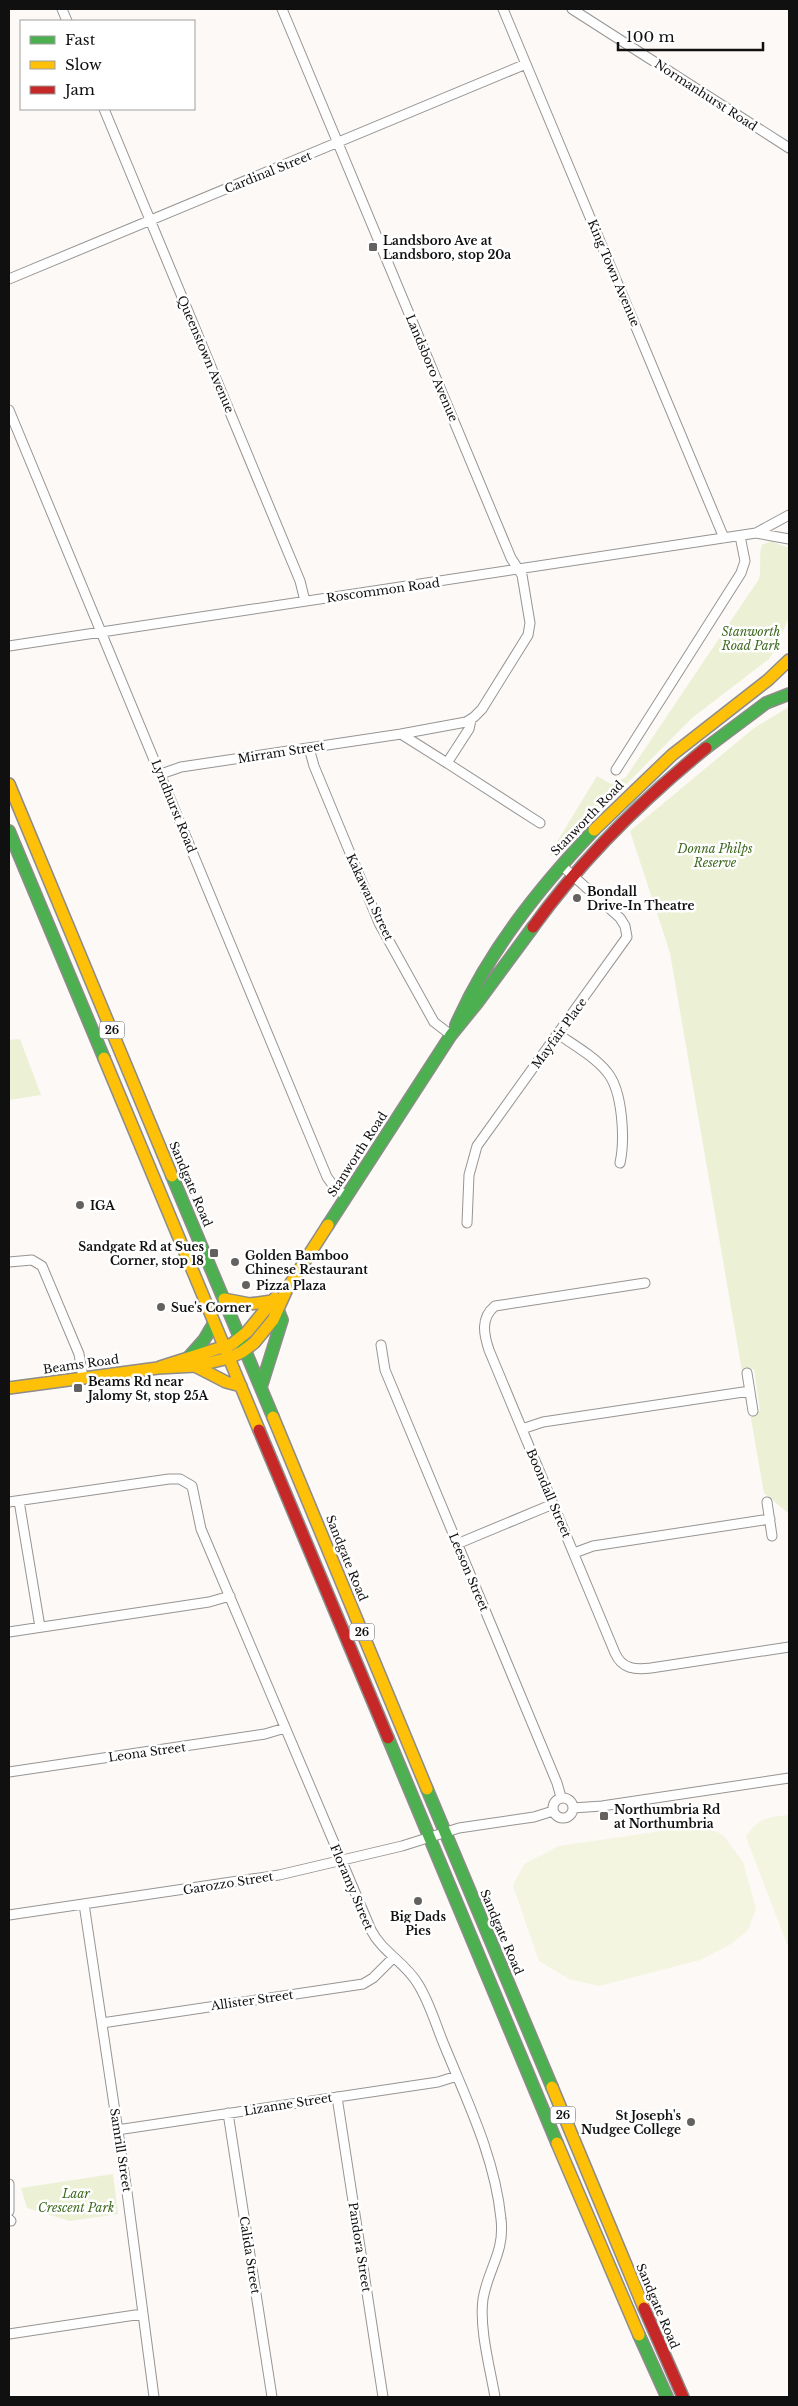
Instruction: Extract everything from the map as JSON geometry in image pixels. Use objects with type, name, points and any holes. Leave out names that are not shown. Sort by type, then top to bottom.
[{"type":"main road","name":"Stanworth Road","points":[[451,1035],[468,994],[511,930],[561,865],[636,786],[699,732],[773,678],[789,660]]},
{"type":"main road","name":"Stanworth Road","points":[[224,1347],[240,1338],[253,1327],[275,1305],[287,1289],[451,1035],[480,1003],[549,905],[574,875],[630,815],[693,759],[754,711],[789,694]]},
{"type":"main road","name":"Sandgate Road","points":[[9,784],[246,1350],[444,1831],[651,2326],[683,2397]]},
{"type":"main road","name":"26","points":[[9,831],[608,2264],[667,2397]]},
{"type":"main road","points":[[224,1299],[250,1304],[275,1305],[282,1320],[261,1387]]},
{"type":"main road","name":"Stanworth Road","points":[[246,1350],[260,1341],[275,1305]]},
{"type":"main road","points":[[214,1323],[192,1362],[226,1382],[241,1386]]},
{"type":"main road","name":"Beams Road","points":[[9,1388],[158,1368],[171,1369],[192,1362],[224,1347]]},
{"type":"main road","name":"Beams Road","points":[[192,1362],[230,1359],[246,1350]]},
{"type":"street","name":"Landsboro Avenue","points":[[282,9],[518,570],[522,575],[529,613],[528,635],[482,708],[470,720]]},
{"type":"street","name":"King Town Avenue","points":[[503,9],[724,538]]},
{"type":"street","name":"Normanhurst Road","points":[[572,9],[789,148]]},
{"type":"street","name":"Cardinal Street","points":[[9,279],[526,64]]},
{"type":"street","name":"Queenstown Avenue","points":[[104,110],[300,581],[305,601]]},
{"type":"street","name":"Lyndhurst Road","points":[[9,410],[327,1177],[335,1188],[346,1196]]},
{"type":"street","name":"Roscommon Road","points":[[9,646],[740,536],[756,533],[789,515]]},
{"type":"street","name":"Roscommon Road","points":[[756,533],[789,539]]},
{"type":"street","name":"Stanworth Road","points":[[616,770],[743,568],[745,557],[740,536]]},
{"type":"street","name":"Mirram Street","points":[[161,774],[181,767],[401,734],[453,725],[470,720]]},
{"type":"street","points":[[448,763],[469,729],[470,720]]},
{"type":"street","points":[[401,734],[540,823]]},
{"type":"street","name":"Kakawan Street","points":[[309,748],[314,766],[380,923],[434,1022],[451,1035]]},
{"type":"street","name":"Mayfair Place","points":[[467,1223],[468,1175],[477,1146],[627,937],[625,926],[620,918],[561,865]]},
{"type":"street","points":[[558,1034],[599,1064],[612,1078],[624,1140],[620,1163]]},
{"type":"street","points":[[9,1262],[30,1260],[37,1262],[43,1269],[79,1354],[83,1378]]},
{"type":"street","name":"Boondall Street","points":[[645,1283],[500,1304],[488,1313],[484,1326],[486,1340],[614,1653],[626,1667],[651,1668],[789,1647]]},
{"type":"street","name":"Leeson Street","points":[[381,1346],[385,1370],[554,1774],[561,1797]]},
{"type":"street","points":[[747,1373],[753,1410]]},
{"type":"street","points":[[522,1429],[543,1422],[750,1391]]},
{"type":"street","name":"Floramy Street","points":[[19,1501],[169,1479],[180,1479],[192,1486],[202,1529],[374,1936],[418,1983],[483,2137],[501,2217],[501,2246],[487,2282],[483,2301],[483,2321],[495,2397]]},
{"type":"street","points":[[9,1502],[19,1501],[40,1627]]},
{"type":"street","points":[[767,1502],[772,1536]]},
{"type":"street","points":[[457,1544],[554,1504]]},
{"type":"street","points":[[574,1553],[593,1546],[770,1519]]},
{"type":"street","points":[[9,1632],[208,1602],[230,1596]]},
{"type":"street","name":"Leona Street","points":[[9,1772],[265,1734],[285,1728]]},
{"type":"street","points":[[573,1808],[602,1806],[789,1778]]},
{"type":"street","points":[[561,1797],[570,1800],[573,1808],[571,1814],[565,1818],[558,1817],[553,1811],[554,1802],[561,1797]]},
{"type":"street","name":"Garozzo Street","points":[[9,1915],[278,1875],[402,1846],[444,1831],[534,1817],[553,1811]]},
{"type":"street","name":"Samrill Street","points":[[84,1904],[154,2397]]},
{"type":"street","name":"Allister Street","points":[[102,2023],[363,1984],[373,1978],[393,1958]]},
{"type":"street","name":"Lizanne Street","points":[[117,2130],[438,2082],[457,2076]]},
{"type":"street","name":"Pandora Street","points":[[337,2097],[383,2397]]},
{"type":"street","name":"Calida Street","points":[[228,2113],[272,2397]]},
{"type":"street","points":[[9,2184],[9,2211]]},
{"type":"street","points":[[9,2334],[142,2314]]},
{"type":"green space","name":"Stanworth Road Park","points":[[771,541],[789,548],[789,617],[776,648],[769,659],[692,718],[555,856],[549,855],[597,776],[611,784],[626,777],[759,579],[762,545]]},
{"type":"green space","name":"Donna Philps Reserve","points":[[789,707],[789,1514],[764,1493],[750,1413],[760,1411],[754,1369],[742,1371],[670,953],[630,831],[754,728]]},
{"type":"green space","points":[[20,1039],[41,1095],[9,1100],[9,1040]]},
{"type":"green space","points":[[789,1815],[789,1949],[746,1837],[759,1822]]},
{"type":"green space","points":[[702,1825],[723,1835],[743,1862],[756,1909],[748,1930],[731,1944],[700,1960],[599,1986],[569,1979],[539,1961],[513,1886],[524,1864],[559,1846]]},
{"type":"green space","name":"Laar Crescent Park","points":[[113,2174],[118,2214],[70,2221],[27,2208],[21,2188]]},
{"type":"traffic: fast","points":[[706,748],[766,703],[789,694]]},
{"type":"traffic: fast","points":[[456,1025],[483,972],[516,922],[594,830]]},
{"type":"traffic: fast","points":[[9,831],[104,1058]]},
{"type":"traffic: fast","points":[[328,1225],[451,1035],[533,927]]},
{"type":"traffic: fast","points":[[172,1176],[273,1417]]},
{"type":"traffic: fast","points":[[261,1387],[282,1320],[278,1310]]},
{"type":"traffic: fast","points":[[189,1357],[204,1340],[214,1323]]},
{"type":"traffic: fast","points":[[388,1738],[557,2143]]},
{"type":"traffic: fast","points":[[427,1789],[552,2087]]},
{"type":"traffic: fast","points":[[639,2335],[667,2397]]},
{"type":"traffic: slow","points":[[594,830],[672,755],[768,680],[789,660]]},
{"type":"traffic: slow","points":[[9,784],[172,1176]]},
{"type":"traffic: slow","points":[[104,1058],[259,1430]]},
{"type":"traffic: slow","points":[[9,1388],[158,1368],[196,1366],[229,1358],[242,1352],[254,1343],[273,1320],[287,1289],[328,1225]]},
{"type":"traffic: slow","points":[[160,1367],[232,1344],[247,1332],[275,1298]]},
{"type":"traffic: slow","points":[[224,1299],[250,1304],[272,1301]]},
{"type":"traffic: slow","points":[[195,1366],[226,1382],[241,1386]]},
{"type":"traffic: slow","points":[[273,1417],[427,1789]]},
{"type":"traffic: slow","points":[[552,2087],[644,2308]]},
{"type":"traffic: slow","points":[[557,2143],[639,2335]]},
{"type":"traffic: jam","points":[[533,927],[592,854],[659,788],[706,748]]},
{"type":"traffic: jam","points":[[259,1430],[388,1738]]},
{"type":"traffic: jam","points":[[644,2308],[683,2397]]},
{"type":"place","name":"Landsboro Ave at Landsboro, stop 20a","points":[[373,247]]},
{"type":"place","name":"Bondall Drive-In Theatre","points":[[577,898]]},
{"type":"place","name":"IGA","points":[[80,1205]]},
{"type":"place","name":"Sandgate Rd at Sues Corner, stop 18","points":[[214,1253]]},
{"type":"place","name":"Golden Bamboo Chinese Restaurant","points":[[235,1262]]},
{"type":"place","name":"Pizza Plaza","points":[[246,1285]]},
{"type":"place","name":"Sue's Corner","points":[[161,1307]]},
{"type":"place","name":"Beams Rd near Jalomy St, stop 25A","points":[[78,1388]]},
{"type":"place","name":"Northumbria Rd at Northumbria","points":[[604,1816]]},
{"type":"place","name":"Big Dads Pies","points":[[418,1901]]},
{"type":"place","name":"St Joseph's Nudgee College","points":[[691,2122]]}]
